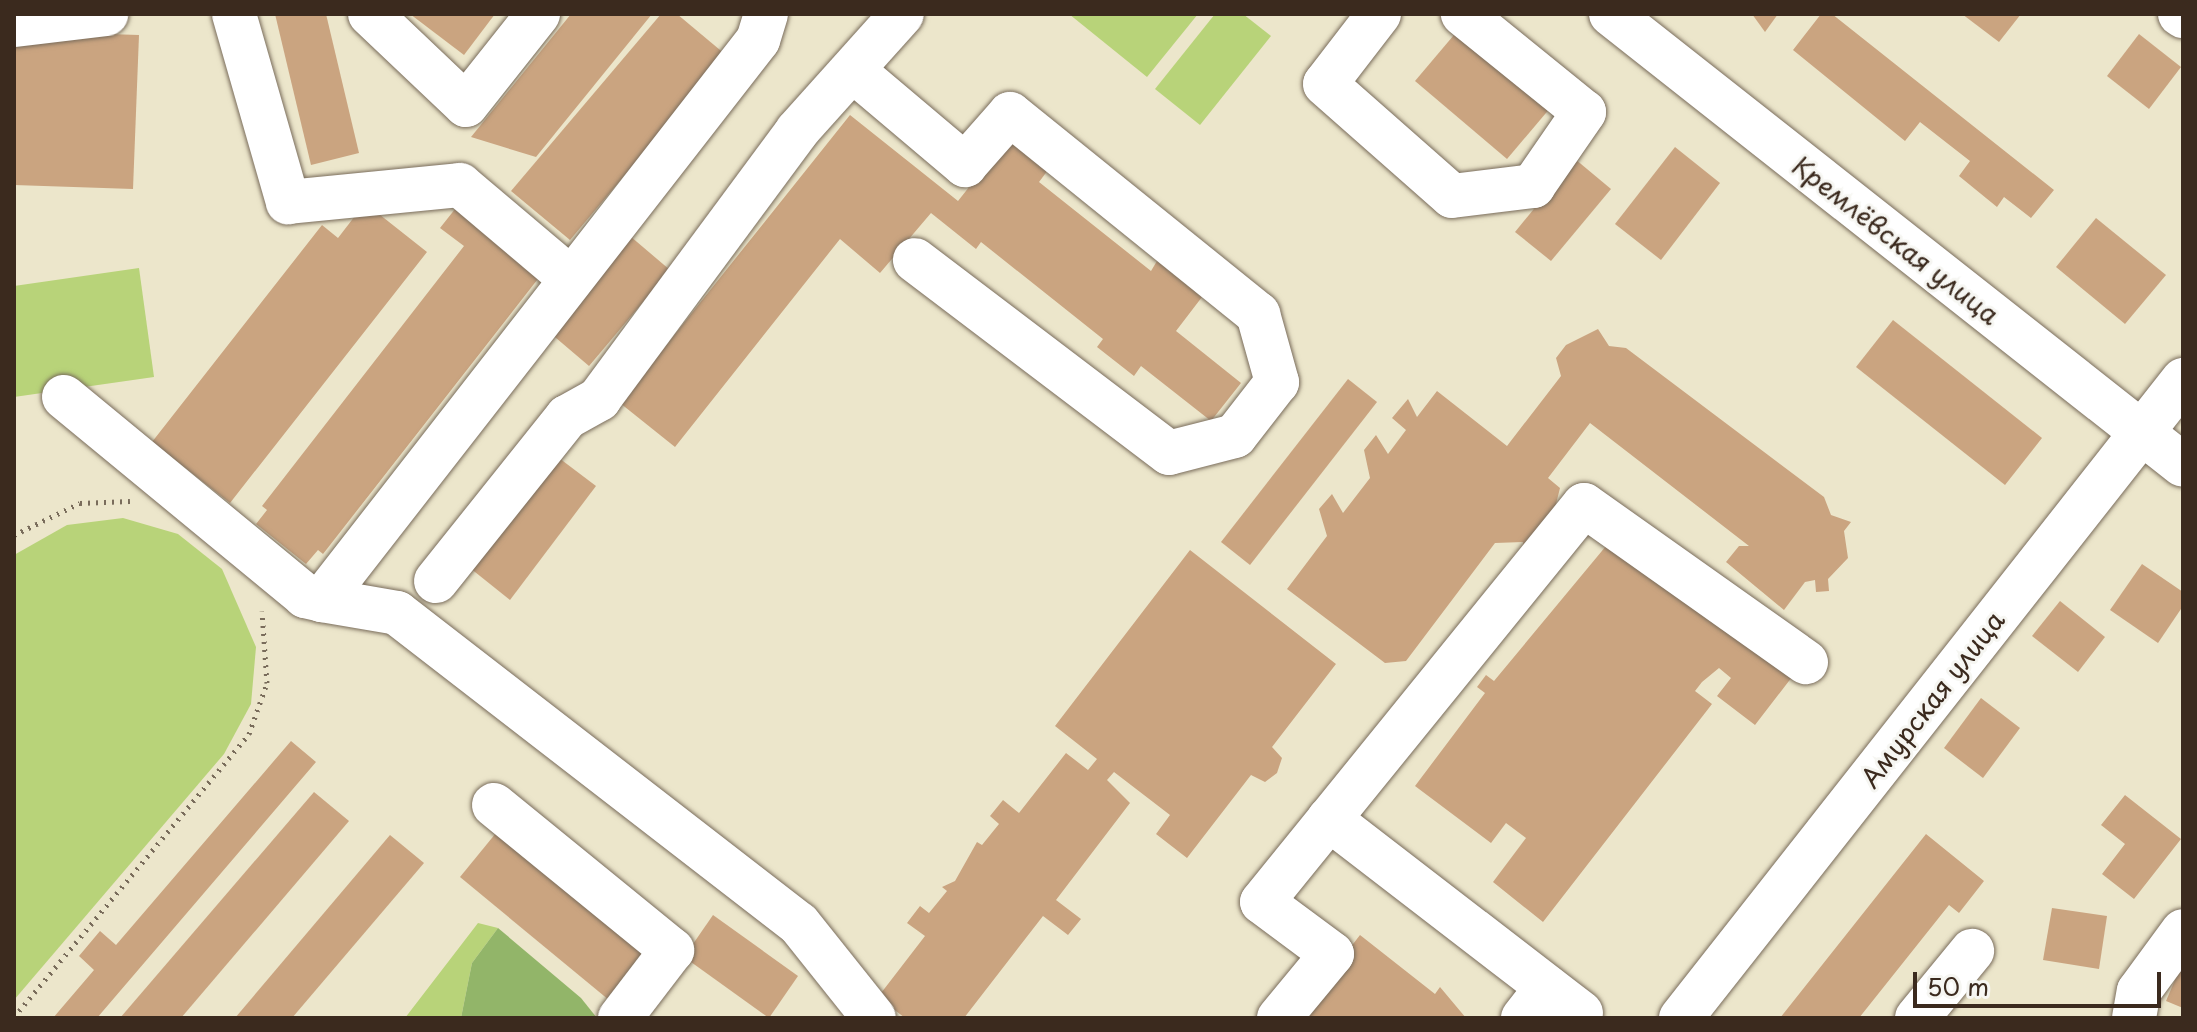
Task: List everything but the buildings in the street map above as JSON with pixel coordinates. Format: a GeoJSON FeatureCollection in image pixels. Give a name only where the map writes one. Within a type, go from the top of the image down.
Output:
{"type":"FeatureCollection","features":[{"type":"Feature","properties":{"kind":"street"},"geometry":{"type":"LineString","coordinates":[[14,25],[106,14]]}},
{"type":"Feature","properties":{"kind":"street"},"geometry":{"type":"LineString","coordinates":[[234,14],[288,202],[460,185],[569,277]]}},
{"type":"Feature","properties":{"kind":"street"},"geometry":{"type":"LineString","coordinates":[[370,14],[466,105],[538,14]]}},
{"type":"Feature","properties":{"kind":"street"},"geometry":{"type":"LineString","coordinates":[[322,600],[569,277],[758,40],[766,14]]}},
{"type":"Feature","properties":{"kind":"street"},"geometry":{"type":"LineString","coordinates":[[436,581],[567,417],[599,399],[797,131],[856,73],[902,14]]}},
{"type":"Feature","properties":{"kind":"street"},"geometry":{"type":"LineString","coordinates":[[1379,14],[1325,84],[1452,196],[1533,186],[1584,112],[1463,14]]}},
{"type":"Feature","properties":{"kind":"street","name":"Кремлёвская улица"},"geometry":{"type":"LineString","coordinates":[[1611,14],[2183,465]]}},
{"type":"Feature","properties":{"kind":"street"},"geometry":{"type":"LineString","coordinates":[[856,73],[965,165],[1010,114],[1258,314],[1277,382],[1235,436],[1169,453],[915,260]]}},
{"type":"Feature","properties":{"kind":"street","name":"Амурская улица"},"geometry":{"type":"LineString","coordinates":[[1681,1018],[2183,380]]}},
{"type":"Feature","properties":{"kind":"street"},"geometry":{"type":"LineString","coordinates":[[64,397],[305,596],[397,613],[799,924],[874,1018]]}},
{"type":"Feature","properties":{"kind":"street"},"geometry":{"type":"LineString","coordinates":[[1279,1018],[1332,954],[1262,902],[1584,505],[1806,662]]}},
{"type":"Feature","properties":{"kind":"street"},"geometry":{"type":"LineString","coordinates":[[494,805],[672,950],[620,1018]]}},
{"type":"Feature","properties":{"kind":"street"},"geometry":{"type":"LineString","coordinates":[[1329,819],[1535,1002],[1581,1013]]}},
{"type":"Feature","properties":{"kind":"street"},"geometry":{"type":"LineString","coordinates":[[2134,1018],[2139,991],[2183,931]]}},
{"type":"Feature","properties":{"kind":"street"},"geometry":{"type":"LineString","coordinates":[[1917,1018],[1972,951]]}},
{"type":"Feature","properties":{"kind":"path"},"geometry":{"type":"LineString","coordinates":[[14,535],[80,503],[136,502]]}},
{"type":"Feature","properties":{"kind":"path"},"geometry":{"type":"LineString","coordinates":[[14,1017],[249,734],[269,655],[259,602]]}},
{"type":"Feature","properties":{"kind":"green space"},"geometry":{"type":"Polygon","coordinates":[[[1069,14],[1198,14],[1147,77],[1069,14]]]}},
{"type":"Feature","properties":{"kind":"green space"},"geometry":{"type":"Polygon","coordinates":[[[1215,14],[1243,14],[1271,36],[1200,125],[1155,89],[1215,14]]]}},
{"type":"Feature","properties":{"kind":"green space"},"geometry":{"type":"Polygon","coordinates":[[[139,268],[154,377],[14,397],[14,286],[139,268]]]}},
{"type":"Feature","properties":{"kind":"green space"},"geometry":{"type":"Polygon","coordinates":[[[123,518],[178,534],[222,569],[256,647],[251,704],[224,754],[14,1000],[14,555],[67,525],[123,518]]]}},
{"type":"Feature","properties":{"kind":"green space"},"geometry":{"type":"Polygon","coordinates":[[[478,923],[498,928],[472,963],[461,1018],[405,1018],[478,923]]]}},
{"type":"Feature","properties":{"kind":"green space"},"geometry":{"type":"Polygon","coordinates":[[[498,928],[581,998],[597,1018],[461,1018],[472,963],[498,928]]]}}]}
